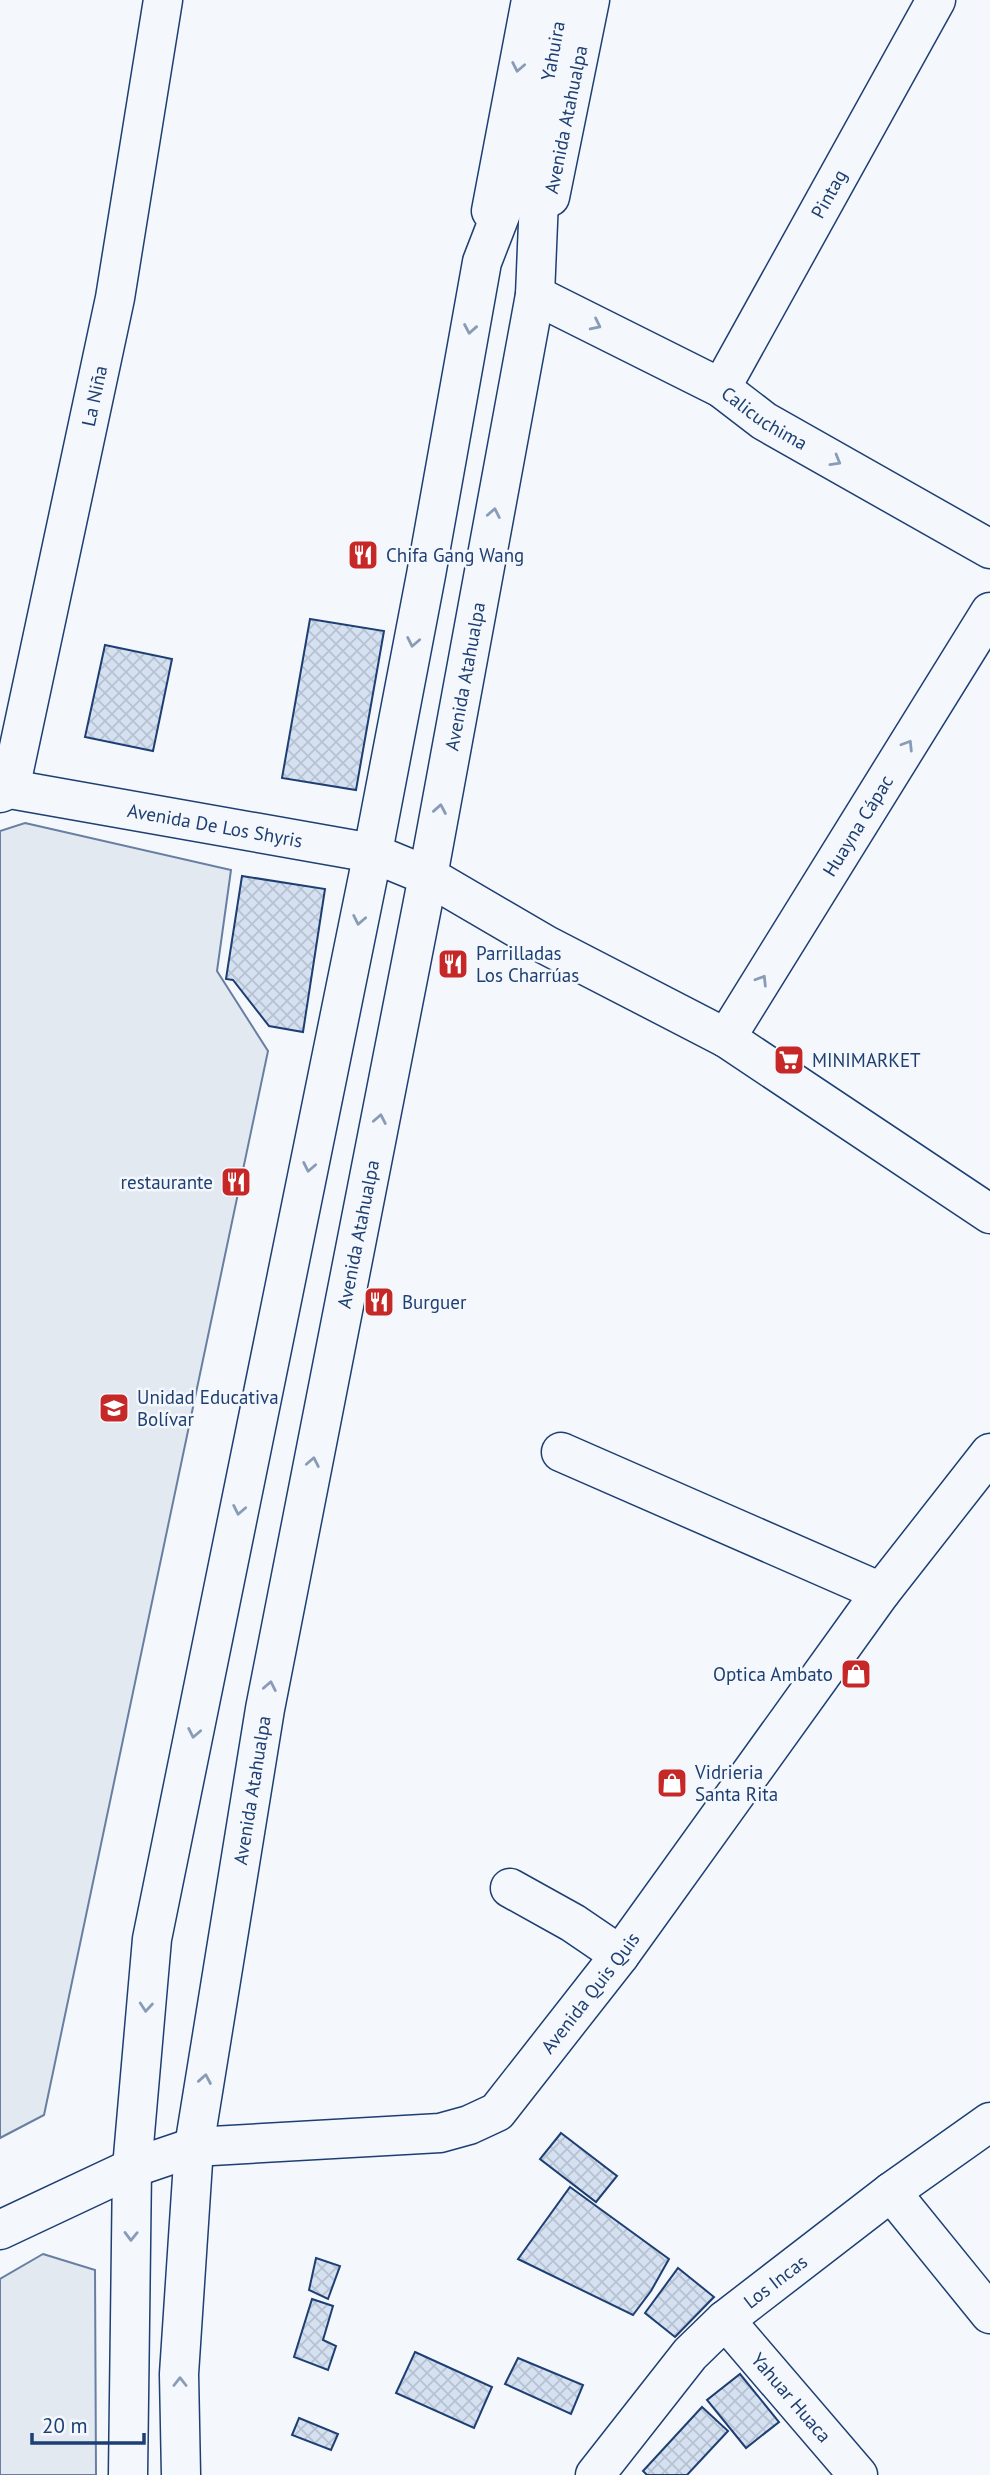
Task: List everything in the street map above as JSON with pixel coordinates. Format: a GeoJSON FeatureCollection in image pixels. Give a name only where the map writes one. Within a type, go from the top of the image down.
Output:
{"type":"FeatureCollection","features":[{"type":"Feature","properties":{"kind":"main road","name":"La Niña"},"geometry":{"type":"LineString","coordinates":[[5,791],[115,298],[163,0]]}},
{"type":"Feature","properties":{"kind":"main road"},"geometry":{"type":"LineString","coordinates":[[128,2475],[132,2168],[152,1939],[372,853],[426,575],[530,0]]}},
{"type":"Feature","properties":{"kind":"main road","name":"Yahuira"},"geometry":{"type":"LineString","coordinates":[[543,103],[562,0]]}},
{"type":"Feature","properties":{"kind":"main road","name":"Avenida Atahualpa"},"geometry":{"type":"LineString","coordinates":[[181,2475],[179,2374],[194,2147],[265,1709],[428,876],[536,280],[590,0]]}},
{"type":"Feature","properties":{"kind":"main road","name":"Pintag"},"geometry":{"type":"LineString","coordinates":[[721,388],[936,0]]}},
{"type":"Feature","properties":{"kind":"main road"},"geometry":{"type":"LineString","coordinates":[[482,262],[543,103]]}},
{"type":"Feature","properties":{"kind":"main road"},"geometry":{"type":"LineString","coordinates":[[536,280],[543,103]]}},
{"type":"Feature","properties":{"kind":"main road","name":"Calicuchima"},"geometry":{"type":"LineString","coordinates":[[536,280],[721,388],[764,421],[990,549]]}},
{"type":"Feature","properties":{"kind":"main road","name":"Huayna Cápac"},"geometry":{"type":"LineString","coordinates":[[726,1038],[990,612]]}},
{"type":"Feature","properties":{"kind":"main road","name":"Avenida De Los Shyris"},"geometry":{"type":"LineString","coordinates":[[5,791],[372,853],[428,876],[546,945],[726,1038],[990,1214]]}},
{"type":"Feature","properties":{"kind":"main road"},"geometry":{"type":"LineString","coordinates":[[561,1452],[881,1592]]}},
{"type":"Feature","properties":{"kind":"main road","name":"Avenida Quis Quis"},"geometry":{"type":"LineString","coordinates":[[0,2230],[132,2168],[194,2147],[440,2133],[497,2112],[620,1955],[881,1592],[990,1453]]}},
{"type":"Feature","properties":{"kind":"main road"},"geometry":{"type":"LineString","coordinates":[[510,1888],[573,1923],[620,1955]]}},
{"type":"Feature","properties":{"kind":"main road","name":"Los Incas"},"geometry":{"type":"LineString","coordinates":[[594,2475],[690,2354],[725,2320],[891,2192],[990,2122]]}},
{"type":"Feature","properties":{"kind":"main road"},"geometry":{"type":"LineString","coordinates":[[891,2192],[990,2314]]}},
{"type":"Feature","properties":{"kind":"main road","name":"Yahuar Huaca"},"geometry":{"type":"LineString","coordinates":[[725,2320],[858,2475]]}},
{"type":"Feature","properties":{"kind":"shaded area","name":"Unidad Educativa Bolívar"},"geometry":{"type":"Polygon","coordinates":[[[25,823],[231,870],[217,971],[268,1051],[44,2115],[0,2138],[0,831],[25,823]]]}},
{"type":"Feature","properties":{"kind":"shaded area"},"geometry":{"type":"Polygon","coordinates":[[[43,2254],[95,2270],[96,2475],[0,2475],[0,2279],[43,2254]]]}},
{"type":"Feature","properties":{"kind":"building"},"geometry":{"type":"Polygon","coordinates":[[[310,619],[384,631],[356,790],[282,778],[310,619]]]}},
{"type":"Feature","properties":{"kind":"building"},"geometry":{"type":"Polygon","coordinates":[[[105,645],[172,659],[153,751],[85,737],[105,645]]]}},
{"type":"Feature","properties":{"kind":"building"},"geometry":{"type":"Polygon","coordinates":[[[242,876],[325,889],[303,1032],[269,1026],[233,980],[226,979],[242,876]]]}},
{"type":"Feature","properties":{"kind":"building"},"geometry":{"type":"Polygon","coordinates":[[[561,2133],[617,2176],[596,2202],[540,2159],[561,2133]]]}},
{"type":"Feature","properties":{"kind":"building"},"geometry":{"type":"Polygon","coordinates":[[[570,2187],[669,2259],[651,2291],[633,2315],[518,2259],[570,2187]]]}},
{"type":"Feature","properties":{"kind":"building"},"geometry":{"type":"Polygon","coordinates":[[[316,2258],[340,2266],[328,2299],[309,2290],[316,2258]]]}},
{"type":"Feature","properties":{"kind":"building"},"geometry":{"type":"Polygon","coordinates":[[[678,2268],[714,2297],[675,2337],[645,2313],[678,2268]]]}},
{"type":"Feature","properties":{"kind":"building"},"geometry":{"type":"Polygon","coordinates":[[[312,2299],[333,2306],[323,2340],[336,2346],[328,2370],[294,2357],[312,2299]]]}},
{"type":"Feature","properties":{"kind":"building"},"geometry":{"type":"Polygon","coordinates":[[[415,2352],[492,2387],[474,2428],[396,2393],[415,2352]]]}},
{"type":"Feature","properties":{"kind":"building"},"geometry":{"type":"Polygon","coordinates":[[[518,2358],[583,2385],[571,2414],[505,2384],[518,2358]]]}},
{"type":"Feature","properties":{"kind":"building"},"geometry":{"type":"Polygon","coordinates":[[[740,2374],[779,2422],[746,2448],[707,2400],[740,2374]]]}},
{"type":"Feature","properties":{"kind":"building"},"geometry":{"type":"Polygon","coordinates":[[[702,2407],[728,2431],[687,2475],[647,2475],[643,2471],[702,2407]]]}},
{"type":"Feature","properties":{"kind":"building"},"geometry":{"type":"Polygon","coordinates":[[[299,2418],[338,2434],[331,2450],[292,2435],[299,2418]]]}},
{"type":"Feature","properties":{"kind":"place","name":"Chifa Gang Wang"},"geometry":{"type":"Point","coordinates":[363,555]}},
{"type":"Feature","properties":{"kind":"place","name":"Parrilladas Los Charrúas"},"geometry":{"type":"Point","coordinates":[453,964]}},
{"type":"Feature","properties":{"kind":"place","name":"MINIMARKET"},"geometry":{"type":"Point","coordinates":[789,1060]}},
{"type":"Feature","properties":{"kind":"place","name":"restaurante"},"geometry":{"type":"Point","coordinates":[236,1182]}},
{"type":"Feature","properties":{"kind":"place","name":"Burguer"},"geometry":{"type":"Point","coordinates":[379,1302]}},
{"type":"Feature","properties":{"kind":"place","name":"Unidad Educativa Bolívar"},"geometry":{"type":"Point","coordinates":[114,1408]}},
{"type":"Feature","properties":{"kind":"place","name":"Optica Ambato"},"geometry":{"type":"Point","coordinates":[856,1674]}},
{"type":"Feature","properties":{"kind":"place","name":"Vidrieria Santa Rita"},"geometry":{"type":"Point","coordinates":[672,1783]}}]}
